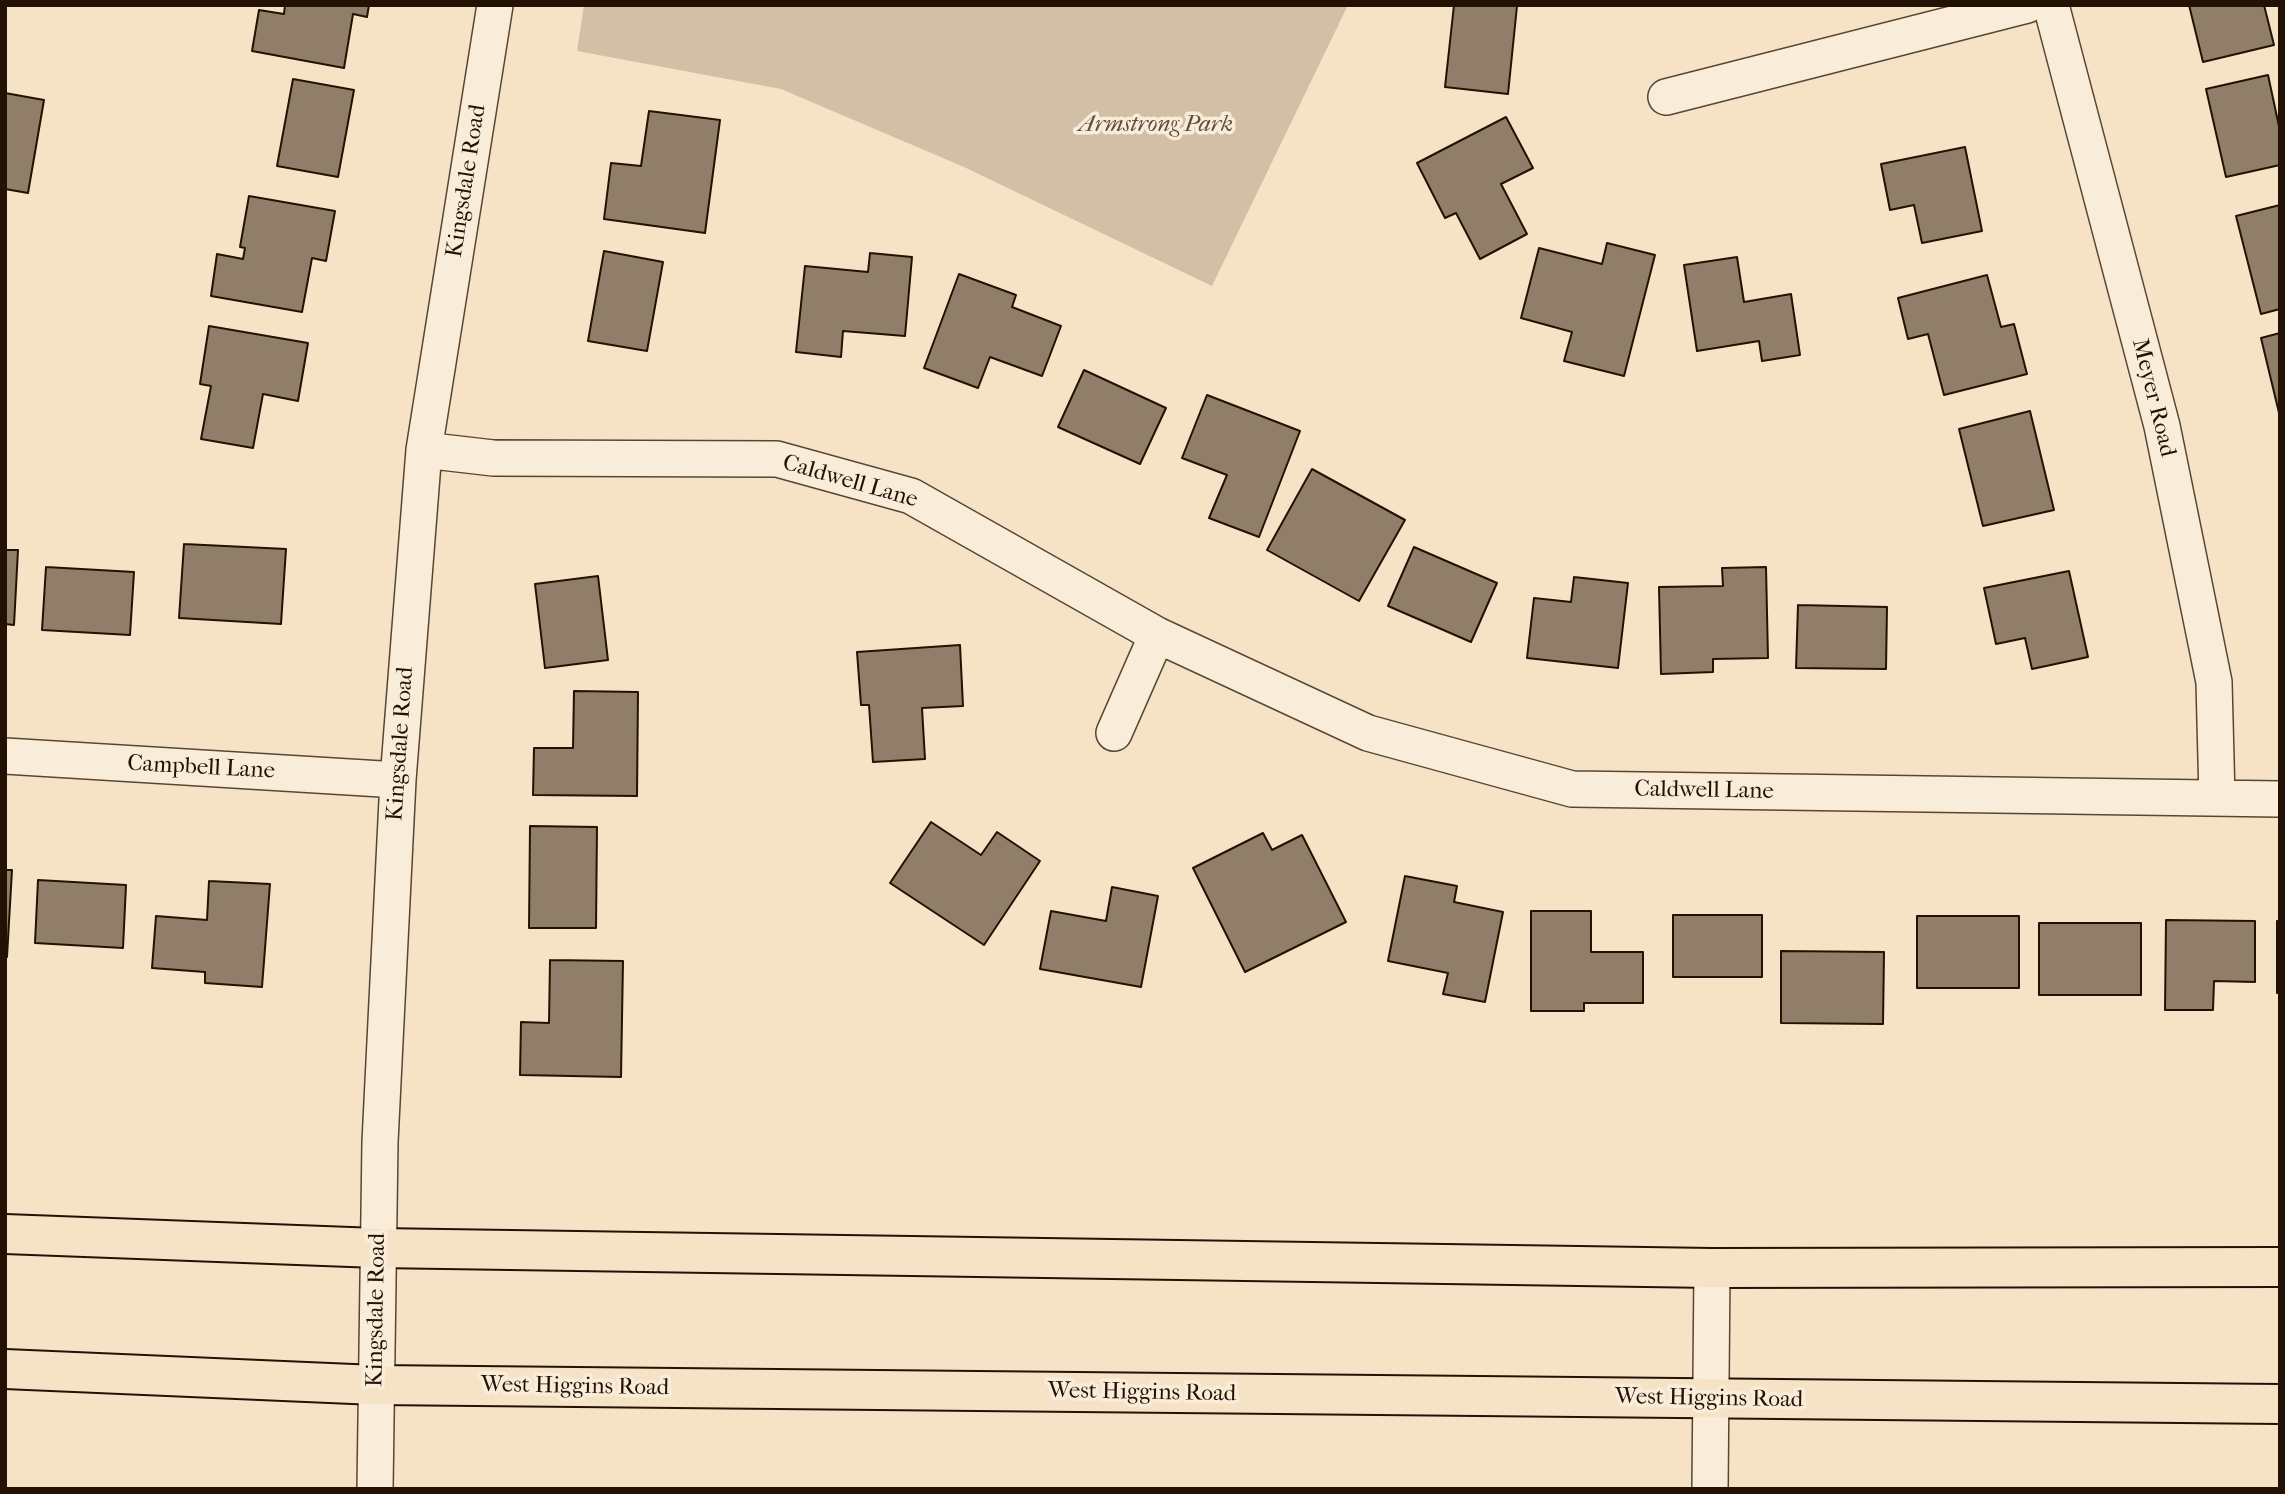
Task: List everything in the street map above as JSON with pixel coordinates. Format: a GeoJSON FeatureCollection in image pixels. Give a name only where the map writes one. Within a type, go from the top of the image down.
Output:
{"type":"FeatureCollection","features":[{"type":"Feature","properties":{"kind":"main road"},"geometry":{"type":"LineString","coordinates":[[5,1234],[377,1248],[1712,1268],[2280,1267]]}},
{"type":"Feature","properties":{"kind":"main road","name":"West Higgins Road"},"geometry":{"type":"LineString","coordinates":[[5,1369],[376,1385],[2280,1404]]}},
{"type":"Feature","properties":{"kind":"street","name":"Kingsdale Road"},"geometry":{"type":"LineString","coordinates":[[375,1489],[377,1248],[398,780],[424,450],[495,5]]}},
{"type":"Feature","properties":{"kind":"street"},"geometry":{"type":"LineString","coordinates":[[1666,97],[2026,5]]}},
{"type":"Feature","properties":{"kind":"street","name":"Meyer Road"},"geometry":{"type":"LineString","coordinates":[[2051,5],[2162,426],[2214,682],[2217,798]]}},
{"type":"Feature","properties":{"kind":"street","name":"Caldwell Lane"},"geometry":{"type":"LineString","coordinates":[[424,450],[493,458],[777,459],[911,496],[1157,635],[1368,733],[1572,789],[2280,799]]}},
{"type":"Feature","properties":{"kind":"street"},"geometry":{"type":"LineString","coordinates":[[1114,733],[1157,635]]}},
{"type":"Feature","properties":{"kind":"street","name":"Campbell Lane"},"geometry":{"type":"LineString","coordinates":[[5,757],[398,780]]}},
{"type":"Feature","properties":{"kind":"street"},"geometry":{"type":"LineString","coordinates":[[1710,1489],[1713,1399],[1712,1268]]}},
{"type":"Feature","properties":{"kind":"green space","name":"Armstrong Park"},"geometry":{"type":"Polygon","coordinates":[[[584,5],[1348,5],[1212,286],[964,167],[781,89],[577,51],[584,5]]]}},
{"type":"Feature","properties":{"kind":"building"},"geometry":{"type":"Polygon","coordinates":[[[285,5],[369,5],[367,17],[353,14],[344,68],[252,51],[259,10],[284,14],[285,5]]]}},
{"type":"Feature","properties":{"kind":"building"},"geometry":{"type":"Polygon","coordinates":[[[1454,5],[1517,6],[1508,94],[1445,87],[1454,5]]]}},
{"type":"Feature","properties":{"kind":"building"},"geometry":{"type":"Polygon","coordinates":[[[2189,5],[2264,5],[2274,45],[2203,62],[2189,5]]]}},
{"type":"Feature","properties":{"kind":"building"},"geometry":{"type":"Polygon","coordinates":[[[2268,75],[2280,131],[2280,165],[2226,177],[2206,89],[2268,75]]]}},
{"type":"Feature","properties":{"kind":"building"},"geometry":{"type":"Polygon","coordinates":[[[293,79],[354,90],[338,177],[277,166],[293,79]]]}},
{"type":"Feature","properties":{"kind":"building"},"geometry":{"type":"Polygon","coordinates":[[[5,93],[44,100],[28,193],[5,189],[5,93]]]}},
{"type":"Feature","properties":{"kind":"building"},"geometry":{"type":"Polygon","coordinates":[[[649,111],[720,120],[705,233],[604,219],[611,163],[641,166],[649,111]]]}},
{"type":"Feature","properties":{"kind":"building"},"geometry":{"type":"Polygon","coordinates":[[[1506,117],[1533,168],[1501,184],[1527,234],[1480,259],[1456,213],[1445,218],[1417,163],[1506,117]]]}},
{"type":"Feature","properties":{"kind":"building"},"geometry":{"type":"Polygon","coordinates":[[[1965,147],[1982,231],[1922,243],[1914,205],[1890,210],[1881,164],[1965,147]]]}},
{"type":"Feature","properties":{"kind":"building"},"geometry":{"type":"Polygon","coordinates":[[[249,196],[335,211],[326,261],[312,258],[302,312],[211,296],[217,254],[243,259],[245,248],[240,247],[249,196]]]}},
{"type":"Feature","properties":{"kind":"building"},"geometry":{"type":"Polygon","coordinates":[[[2280,205],[2280,309],[2261,314],[2236,216],[2280,205]]]}},
{"type":"Feature","properties":{"kind":"building"},"geometry":{"type":"Polygon","coordinates":[[[1607,243],[1655,255],[1624,376],[1564,361],[1572,332],[1521,318],[1539,248],[1602,264],[1607,243]]]}},
{"type":"Feature","properties":{"kind":"building"},"geometry":{"type":"Polygon","coordinates":[[[604,251],[663,262],[647,351],[588,341],[604,251]]]}},
{"type":"Feature","properties":{"kind":"building"},"geometry":{"type":"Polygon","coordinates":[[[870,253],[912,257],[905,336],[843,331],[841,357],[796,352],[805,266],[868,272],[870,253]]]}},
{"type":"Feature","properties":{"kind":"building"},"geometry":{"type":"Polygon","coordinates":[[[1737,257],[1744,302],[1791,294],[1800,355],[1762,361],[1759,341],[1697,351],[1684,265],[1737,257]]]}},
{"type":"Feature","properties":{"kind":"building"},"geometry":{"type":"Polygon","coordinates":[[[959,274],[1016,295],[1012,307],[1061,326],[1042,376],[990,357],[978,388],[924,368],[959,274]]]}},
{"type":"Feature","properties":{"kind":"building"},"geometry":{"type":"Polygon","coordinates":[[[1987,275],[2001,327],[2014,324],[2027,374],[1944,395],[1928,334],[1908,339],[1898,298],[1987,275]]]}},
{"type":"Feature","properties":{"kind":"building"},"geometry":{"type":"Polygon","coordinates":[[[209,326],[308,343],[298,401],[263,394],[253,448],[201,439],[211,386],[200,384],[209,326]]]}},
{"type":"Feature","properties":{"kind":"building"},"geometry":{"type":"Polygon","coordinates":[[[2280,333],[2280,417],[2261,338],[2280,333]]]}},
{"type":"Feature","properties":{"kind":"building"},"geometry":{"type":"Polygon","coordinates":[[[1084,370],[1166,408],[1140,464],[1058,427],[1084,370]]]}},
{"type":"Feature","properties":{"kind":"building"},"geometry":{"type":"Polygon","coordinates":[[[1207,395],[1300,431],[1259,537],[1209,518],[1227,475],[1182,458],[1207,395]]]}},
{"type":"Feature","properties":{"kind":"building"},"geometry":{"type":"Polygon","coordinates":[[[2030,411],[2054,510],[1983,526],[1959,429],[2030,411]]]}},
{"type":"Feature","properties":{"kind":"building"},"geometry":{"type":"Polygon","coordinates":[[[1312,469],[1405,520],[1359,601],[1267,550],[1312,469]]]}},
{"type":"Feature","properties":{"kind":"building"},"geometry":{"type":"Polygon","coordinates":[[[184,544],[286,549],[281,624],[179,618],[184,544]]]}},
{"type":"Feature","properties":{"kind":"building"},"geometry":{"type":"Polygon","coordinates":[[[1414,547],[1497,583],[1471,642],[1388,606],[1414,547]]]}},
{"type":"Feature","properties":{"kind":"building"},"geometry":{"type":"Polygon","coordinates":[[[5,550],[18,550],[14,625],[5,624],[5,550]]]}},
{"type":"Feature","properties":{"kind":"building"},"geometry":{"type":"Polygon","coordinates":[[[46,567],[134,572],[130,635],[42,630],[46,567]]]}},
{"type":"Feature","properties":{"kind":"building"},"geometry":{"type":"Polygon","coordinates":[[[1766,567],[1768,658],[1713,659],[1713,672],[1661,674],[1659,587],[1723,586],[1722,568],[1766,567]]]}},
{"type":"Feature","properties":{"kind":"building"},"geometry":{"type":"Polygon","coordinates":[[[2069,571],[2088,657],[2032,669],[2025,638],[1996,644],[1984,588],[2069,571]]]}},
{"type":"Feature","properties":{"kind":"building"},"geometry":{"type":"Polygon","coordinates":[[[598,576],[608,660],[545,668],[535,584],[598,576]]]}},
{"type":"Feature","properties":{"kind":"building"},"geometry":{"type":"Polygon","coordinates":[[[1574,577],[1628,583],[1618,668],[1527,658],[1534,598],[1571,602],[1574,577]]]}},
{"type":"Feature","properties":{"kind":"building"},"geometry":{"type":"Polygon","coordinates":[[[1798,605],[1887,607],[1886,669],[1796,668],[1798,605]]]}},
{"type":"Feature","properties":{"kind":"building"},"geometry":{"type":"Polygon","coordinates":[[[960,645],[963,706],[922,708],[925,759],[873,762],[869,705],[861,705],[857,652],[960,645]]]}},
{"type":"Feature","properties":{"kind":"building"},"geometry":{"type":"Polygon","coordinates":[[[574,691],[638,692],[637,796],[533,795],[534,748],[573,748],[574,691]]]}},
{"type":"Feature","properties":{"kind":"building"},"geometry":{"type":"Polygon","coordinates":[[[931,822],[981,855],[997,832],[1040,861],[984,945],[890,883],[931,822]]]}},
{"type":"Feature","properties":{"kind":"building"},"geometry":{"type":"Polygon","coordinates":[[[530,826],[597,827],[596,928],[529,928],[530,826]]]}},
{"type":"Feature","properties":{"kind":"building"},"geometry":{"type":"Polygon","coordinates":[[[1263,833],[1272,850],[1302,835],[1346,922],[1245,972],[1193,868],[1263,833]]]}},
{"type":"Feature","properties":{"kind":"building"},"geometry":{"type":"Polygon","coordinates":[[[5,870],[12,870],[7,957],[5,957],[5,870]]]}},
{"type":"Feature","properties":{"kind":"building"},"geometry":{"type":"Polygon","coordinates":[[[1405,876],[1457,886],[1454,902],[1503,912],[1485,1002],[1443,994],[1448,973],[1388,961],[1405,876]]]}},
{"type":"Feature","properties":{"kind":"building"},"geometry":{"type":"Polygon","coordinates":[[[38,880],[126,885],[123,948],[35,943],[38,880]]]}},
{"type":"Feature","properties":{"kind":"building"},"geometry":{"type":"Polygon","coordinates":[[[209,881],[270,884],[262,987],[205,983],[205,972],[152,968],[156,916],[207,920],[209,881]]]}},
{"type":"Feature","properties":{"kind":"building"},"geometry":{"type":"Polygon","coordinates":[[[1112,887],[1158,896],[1141,987],[1040,969],[1051,911],[1106,921],[1112,887]]]}},
{"type":"Feature","properties":{"kind":"building"},"geometry":{"type":"Polygon","coordinates":[[[1531,911],[1591,911],[1591,952],[1643,952],[1643,1003],[1584,1003],[1584,1011],[1531,1011],[1531,911]]]}},
{"type":"Feature","properties":{"kind":"building"},"geometry":{"type":"Polygon","coordinates":[[[1673,915],[1762,915],[1762,977],[1673,977],[1673,915]]]}},
{"type":"Feature","properties":{"kind":"building"},"geometry":{"type":"Polygon","coordinates":[[[1917,916],[2019,916],[2019,988],[1917,988],[1917,916]]]}},
{"type":"Feature","properties":{"kind":"building"},"geometry":{"type":"Polygon","coordinates":[[[2166,920],[2255,921],[2255,982],[2214,981],[2213,1010],[2165,1010],[2166,920]]]}},
{"type":"Feature","properties":{"kind":"building"},"geometry":{"type":"Polygon","coordinates":[[[2277,921],[2280,921],[2280,993],[2277,993],[2277,921]]]}},
{"type":"Feature","properties":{"kind":"building"},"geometry":{"type":"Polygon","coordinates":[[[2039,923],[2141,923],[2141,995],[2039,995],[2039,923]]]}},
{"type":"Feature","properties":{"kind":"building"},"geometry":{"type":"Polygon","coordinates":[[[1781,951],[1884,952],[1883,1024],[1781,1023],[1781,951]]]}},
{"type":"Feature","properties":{"kind":"building"},"geometry":{"type":"Polygon","coordinates":[[[550,960],[623,961],[621,1077],[520,1075],[521,1022],[549,1023],[550,960]]]}}]}
